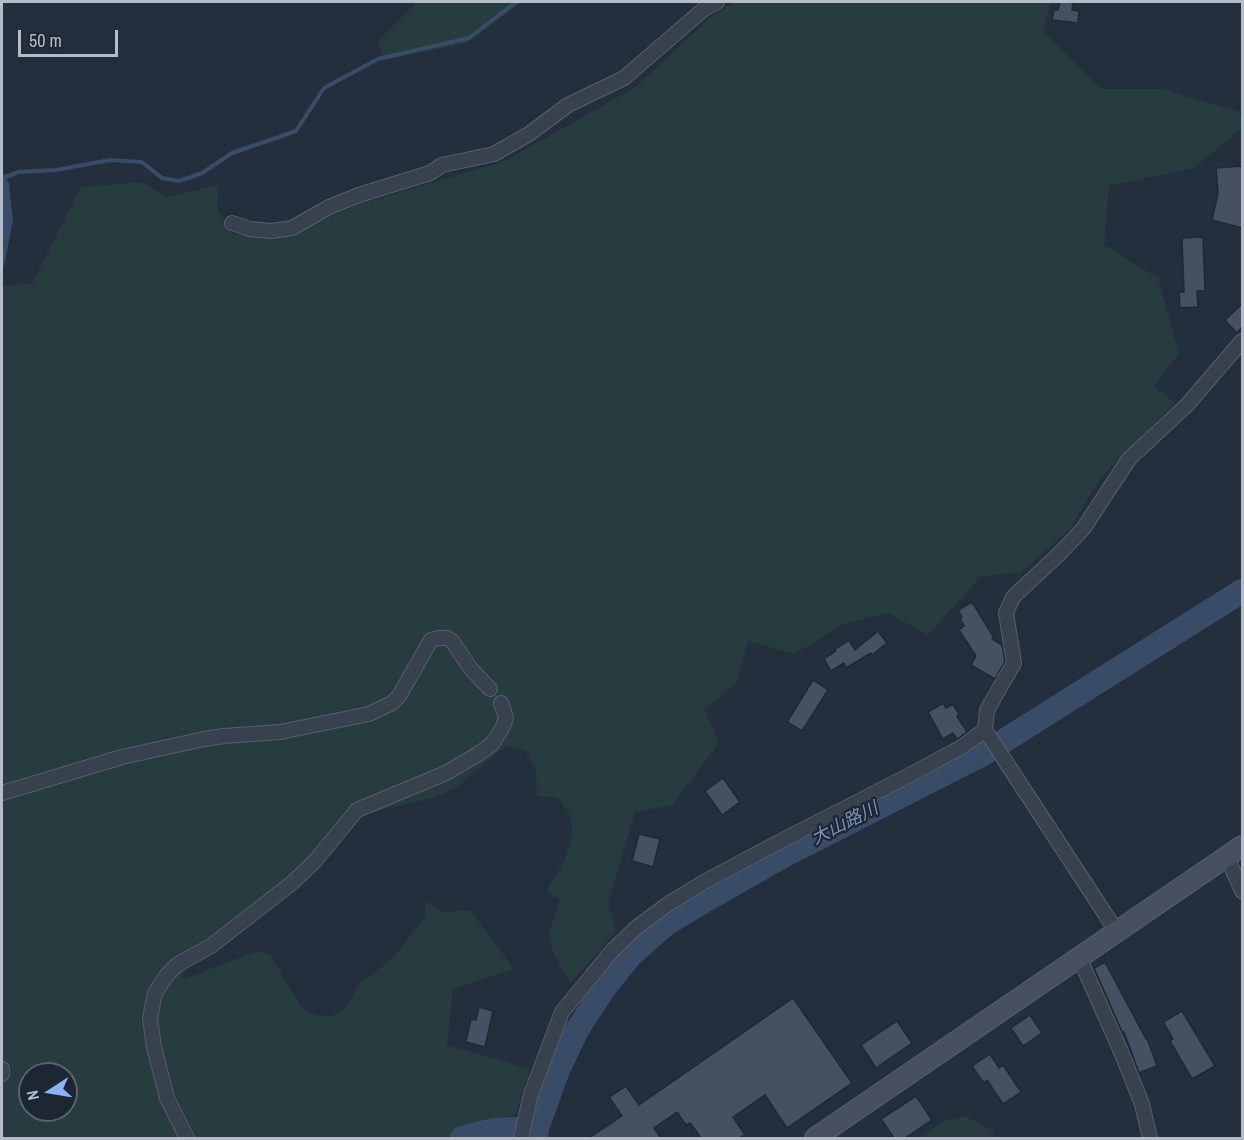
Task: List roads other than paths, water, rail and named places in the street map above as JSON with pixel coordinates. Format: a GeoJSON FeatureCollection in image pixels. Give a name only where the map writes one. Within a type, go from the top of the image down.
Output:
{"type":"FeatureCollection","features":[{"type":"Feature","properties":{"kind":"street"},"geometry":{"type":"LineString","coordinates":[[232,223],[249,229],[271,231],[292,228],[329,207],[360,195],[430,173],[442,165],[494,154],[529,134],[568,105],[624,78],[704,9],[717,2]]}},
{"type":"Feature","properties":{"kind":"street"},"geometry":{"type":"LineString","coordinates":[[1117,932],[987,733],[987,710],[1014,663],[1006,613],[1013,597],[1083,530],[1129,459],[1187,405],[1242,341]]}},
{"type":"Feature","properties":{"kind":"street"},"geometry":{"type":"LineString","coordinates":[[2,793],[122,757],[204,739],[280,732],[369,714],[392,703],[399,696],[431,640],[439,638],[452,641],[471,669],[490,689]]}},
{"type":"Feature","properties":{"kind":"street"},"geometry":{"type":"LineString","coordinates":[[187,1138],[167,1098],[154,1047],[150,1018],[155,993],[167,975],[178,964],[211,946],[292,883],[315,861],[357,810],[446,773],[492,744],[503,728],[506,717],[501,703]]}},
{"type":"Feature","properties":{"kind":"street"},"geometry":{"type":"LineString","coordinates":[[521,1138],[531,1094],[562,1012],[612,951],[636,928],[668,904],[704,882],[987,733]]}},
{"type":"Feature","properties":{"kind":"street"},"geometry":{"type":"LineString","coordinates":[[815,1138],[1235,851],[1242,891]]}},
{"type":"Feature","properties":{"kind":"street"},"geometry":{"type":"LineString","coordinates":[[1079,957],[1143,1104],[1150,1138]]}},
{"type":"Feature","properties":{"kind":"street"},"geometry":{"type":"LineString","coordinates":[[2,1069],[2,1074]]}},
{"type":"Feature","properties":{"kind":"water"},"geometry":{"type":"Polygon","coordinates":[[[2,172],[9,183],[13,220],[2,267],[2,172]]]}},
{"type":"Feature","properties":{"kind":"waterway"},"geometry":{"type":"LineString","coordinates":[[5,177],[19,172],[56,170],[110,160],[142,162],[162,178],[179,181],[202,173],[232,153],[296,131],[324,88],[378,59],[469,38],[516,2]]}},
{"type":"Feature","properties":{"kind":"waterway","name":"大山路川"},"geometry":{"type":"LineString","coordinates":[[536,1138],[537,1128],[558,1070],[577,1030],[605,987],[631,955],[666,924],[787,854],[983,754],[1242,591]]}},
{"type":"Feature","properties":{"kind":"waterway"},"geometry":{"type":"LineString","coordinates":[[462,1138],[493,1130],[537,1128]]}}]}
